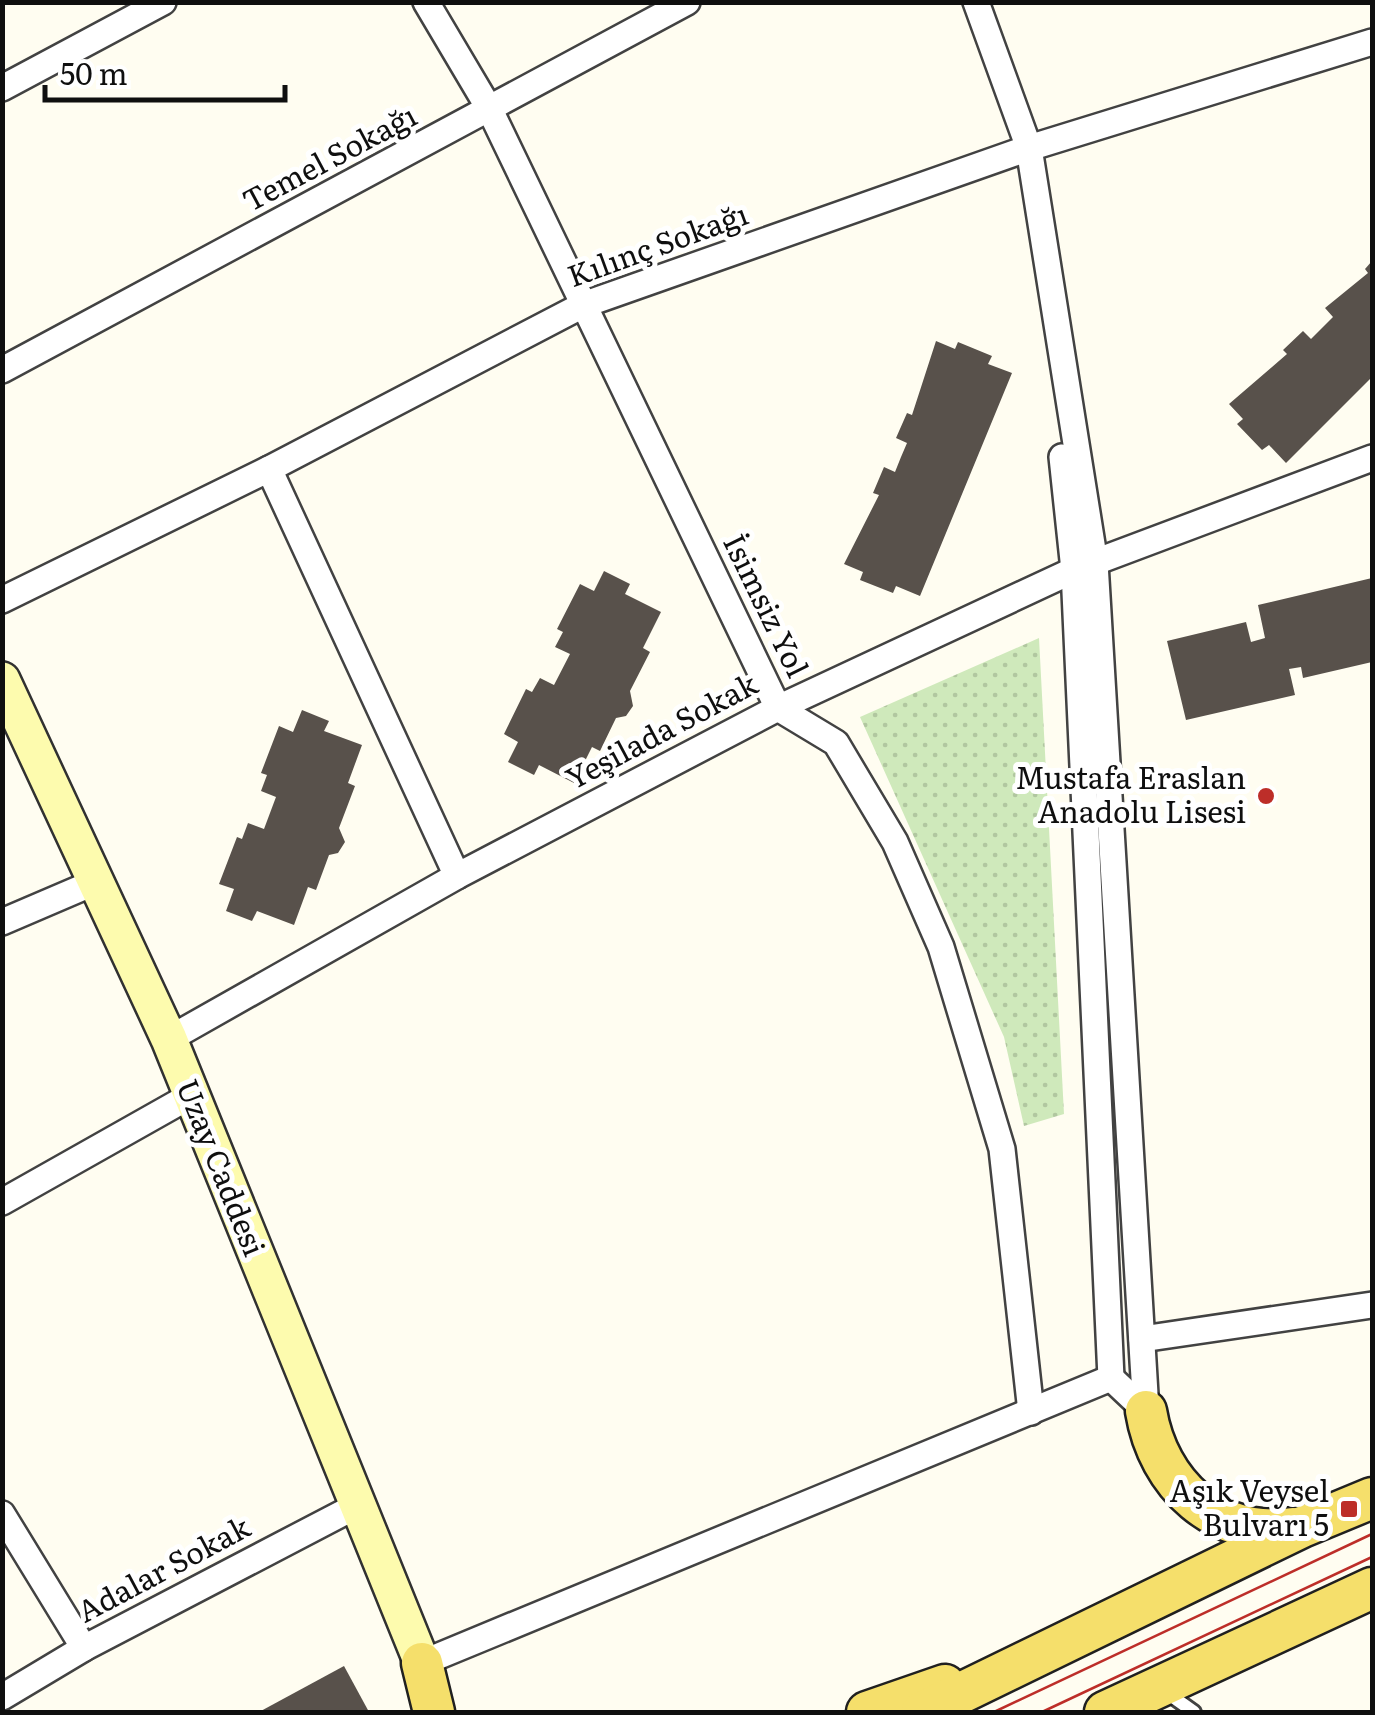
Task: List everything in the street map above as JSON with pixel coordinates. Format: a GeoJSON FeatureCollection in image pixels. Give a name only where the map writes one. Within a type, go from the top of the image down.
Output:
{"type":"FeatureCollection","features":[{"type":"Feature","properties":{"kind":"main road","name":"Uzay Caddesi"},"geometry":{"type":"LineString","coordinates":[[2,680],[93,883],[169,1039],[422,1662]]}},
{"type":"Feature","properties":{"kind":"main road"},"geometry":{"type":"LineString","coordinates":[[1146,1411],[1164,1469],[1191,1500],[1210,1513],[1255,1529],[1302,1527]]}},
{"type":"Feature","properties":{"kind":"main road"},"geometry":{"type":"LineString","coordinates":[[922,1712],[1302,1527],[1372,1498]]}},
{"type":"Feature","properties":{"kind":"main road"},"geometry":{"type":"LineString","coordinates":[[1105,1712],[1372,1588]]}},
{"type":"Feature","properties":{"kind":"main road"},"geometry":{"type":"LineString","coordinates":[[867,1712],[1076,1637]]}},
{"type":"Feature","properties":{"kind":"main road"},"geometry":{"type":"LineString","coordinates":[[422,1662],[434,1712]]}},
{"type":"Feature","properties":{"kind":"street"},"geometry":{"type":"LineString","coordinates":[[2,88],[163,2]]}},
{"type":"Feature","properties":{"kind":"street","name":"İsimsiz Yol"},"geometry":{"type":"LineString","coordinates":[[426,2],[490,110],[778,708],[836,743],[895,842],[941,946],[1002,1149],[1031,1412]]}},
{"type":"Feature","properties":{"kind":"street","name":"Temel Sokağı"},"geometry":{"type":"LineString","coordinates":[[2,370],[687,2]]}},
{"type":"Feature","properties":{"kind":"street"},"geometry":{"type":"LineString","coordinates":[[976,2],[1029,148],[1085,567],[1146,1411]]}},
{"type":"Feature","properties":{"kind":"street","name":"Kılınç Sokağı"},"geometry":{"type":"LineString","coordinates":[[2,600],[269,469],[583,305],[1029,148],[1372,42]]}},
{"type":"Feature","properties":{"kind":"street","name":"Yeşilada Sokak"},"geometry":{"type":"LineString","coordinates":[[169,1039],[457,876],[778,708],[1085,567],[1372,458]]}},
{"type":"Feature","properties":{"kind":"street"},"geometry":{"type":"LineString","coordinates":[[269,469],[457,876]]}},
{"type":"Feature","properties":{"kind":"street"},"geometry":{"type":"LineString","coordinates":[[1085,567],[1111,1378],[1146,1411]]}},
{"type":"Feature","properties":{"kind":"street"},"geometry":{"type":"LineString","coordinates":[[2,922],[93,883]]}},
{"type":"Feature","properties":{"kind":"street"},"geometry":{"type":"LineString","coordinates":[[2,1202],[190,1096]]}},
{"type":"Feature","properties":{"kind":"street"},"geometry":{"type":"LineString","coordinates":[[1142,1339],[1372,1305]]}},
{"type":"Feature","properties":{"kind":"street"},"geometry":{"type":"LineString","coordinates":[[422,1662],[1111,1378]]}},
{"type":"Feature","properties":{"kind":"street","name":"Adalar Sokak"},"geometry":{"type":"LineString","coordinates":[[2,1697],[84,1648],[358,1506]]}},
{"type":"Feature","properties":{"kind":"street"},"geometry":{"type":"LineString","coordinates":[[2,1514],[84,1648]]}},
{"type":"Feature","properties":{"kind":"lane"},"geometry":{"type":"LineString","coordinates":[[1160,1687],[1194,1712]]}},
{"type":"Feature","properties":{"kind":"green space"},"geometry":{"type":"Polygon","coordinates":[[[1039,638],[1064,1114],[1024,1126],[1004,1037],[860,717],[1039,638]]]}},
{"type":"Feature","properties":{"kind":"building"},"geometry":{"type":"Polygon","coordinates":[[[1372,261],[1372,377],[1286,463],[1269,445],[1262,450],[1237,424],[1243,419],[1229,404],[1287,354],[1283,350],[1303,331],[1311,339],[1333,317],[1325,308],[1368,273],[1365,269],[1372,261]]]}},
{"type":"Feature","properties":{"kind":"building"},"geometry":{"type":"Polygon","coordinates":[[[936,341],[955,349],[958,342],[992,356],[988,364],[1012,373],[920,596],[896,586],[893,593],[860,580],[863,572],[844,564],[879,495],[873,493],[884,467],[895,472],[907,443],[896,438],[907,413],[912,415],[936,341]]]}},
{"type":"Feature","properties":{"kind":"building"},"geometry":{"type":"Polygon","coordinates":[[[604,571],[630,584],[625,594],[661,612],[643,648],[650,652],[630,691],[633,706],[626,716],[616,718],[600,751],[592,747],[574,783],[539,765],[534,775],[508,762],[518,742],[504,734],[526,689],[532,692],[540,678],[554,685],[570,654],[555,647],[563,632],[557,629],[580,584],[594,591],[604,571]]]}},
{"type":"Feature","properties":{"kind":"building"},"geometry":{"type":"Polygon","coordinates":[[[1372,578],[1372,662],[1303,678],[1301,667],[1289,669],[1295,695],[1186,720],[1167,641],[1246,622],[1251,642],[1265,638],[1258,605],[1372,578]]]}},
{"type":"Feature","properties":{"kind":"building"},"geometry":{"type":"Polygon","coordinates":[[[302,710],[329,721],[324,731],[362,745],[348,783],[355,786],[339,828],[345,842],[338,853],[329,855],[316,890],[308,887],[294,925],[257,911],[252,921],[226,911],[234,889],[219,884],[237,837],[242,839],[248,823],[264,829],[276,797],[261,791],[267,775],[261,773],[279,726],[293,732],[302,710]]]}},
{"type":"Feature","properties":{"kind":"building"},"geometry":{"type":"Polygon","coordinates":[[[344,1666],[369,1712],[259,1712],[344,1666]]]}},
{"type":"Feature","properties":{"kind":"tram line"},"geometry":{"type":"LineString","coordinates":[[994,1712],[1372,1534]]}},
{"type":"Feature","properties":{"kind":"tram line"},"geometry":{"type":"LineString","coordinates":[[1042,1712],[1372,1557]]}},
{"type":"Feature","properties":{"kind":"place","name":"Mustafa Eraslan Anadolu Lisesi"},"geometry":{"type":"Point","coordinates":[1266,796]}},
{"type":"Feature","properties":{"kind":"place","name":"Aşık Veysel Bulvarı 5"},"geometry":{"type":"Point","coordinates":[1349,1509]}}]}
